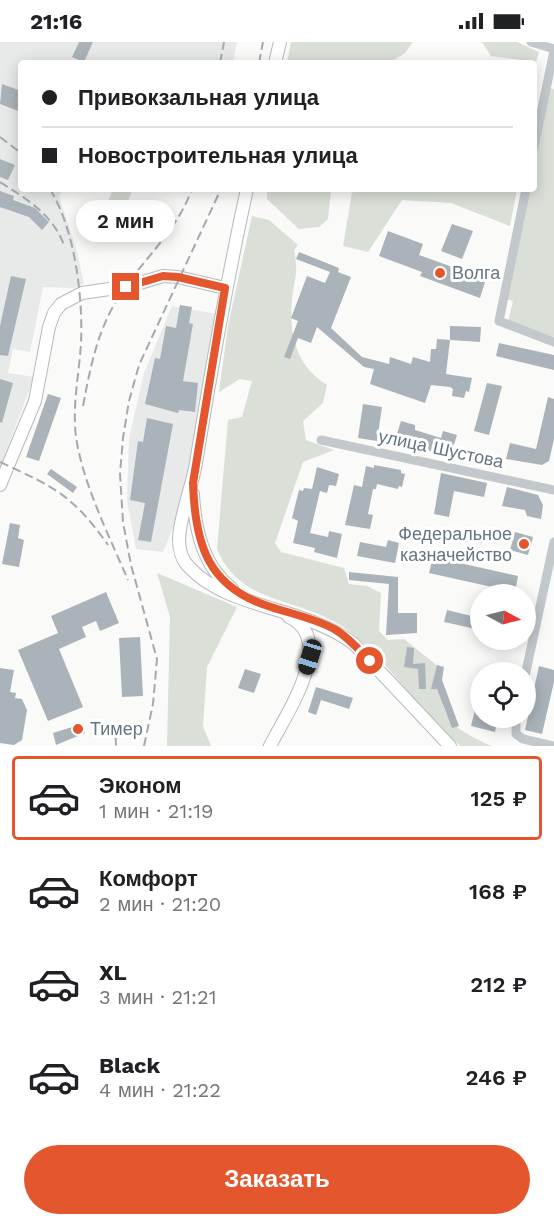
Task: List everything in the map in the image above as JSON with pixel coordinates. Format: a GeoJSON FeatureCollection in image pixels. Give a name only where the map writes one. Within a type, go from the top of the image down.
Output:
{"type":"FeatureCollection","features":[{"type":"Feature","properties":{"kind":"main road"},"geometry":{"type":"LineString","coordinates":[[276,60],[280,42]]}},
{"type":"Feature","properties":{"kind":"main road"},"geometry":{"type":"LineString","coordinates":[[246,192],[225,288],[193,483],[179,538],[185,562],[208,581],[245,598],[336,631],[354,645],[450,746]]}},
{"type":"Feature","properties":{"kind":"main road"},"geometry":{"type":"LineString","coordinates":[[0,485],[32,411],[50,327],[54,313],[61,304],[82,293],[130,286],[163,276],[178,277],[225,288]]}},
{"type":"Feature","properties":{"kind":"main road"},"geometry":{"type":"LineString","coordinates":[[193,483],[197,530],[210,566],[219,578],[245,598]]}},
{"type":"Feature","properties":{"kind":"main road"},"geometry":{"type":"LineString","coordinates":[[266,606],[295,620],[305,630],[310,641],[310,657],[306,672],[270,746]]}},
{"type":"Feature","properties":{"kind":"street"},"geometry":{"type":"LineString","coordinates":[[531,42],[554,50],[537,132]]}},
{"type":"Feature","properties":{"kind":"street"},"geometry":{"type":"LineString","coordinates":[[525,192],[499,321],[554,342]]}},
{"type":"Feature","properties":{"kind":"street","name":"улица Шустова"},"geometry":{"type":"LineString","coordinates":[[321,440],[554,490]]}},
{"type":"Feature","properties":{"kind":"street"},"geometry":{"type":"LineString","coordinates":[[528,662],[554,542]]}},
{"type":"Feature","properties":{"kind":"street"},"geometry":{"type":"LineString","coordinates":[[516,728],[516,734],[523,740],[553,746]]}},
{"type":"Feature","properties":{"kind":"shaded area"},"geometry":{"type":"Polygon","coordinates":[[[0,42],[237,42],[234,60],[18,60],[18,192],[62,192],[59,197],[76,247],[84,284],[74,288],[43,287],[30,352],[13,349],[8,373],[34,377],[0,468],[0,42]]]}},
{"type":"Feature","properties":{"kind":"shaded area"},"geometry":{"type":"Polygon","coordinates":[[[291,42],[413,42],[405,53],[394,60],[288,60],[291,42]]]}},
{"type":"Feature","properties":{"kind":"shaded area"},"geometry":{"type":"Polygon","coordinates":[[[482,42],[517,42],[539,52],[537,60],[491,56],[482,42]]]}},
{"type":"Feature","properties":{"kind":"shaded area"},"geometry":{"type":"Polygon","coordinates":[[[550,88],[554,89],[554,337],[508,322],[513,301],[505,299],[528,192],[537,192],[537,149],[550,88]]]}},
{"type":"Feature","properties":{"kind":"shaded area"},"geometry":{"type":"Polygon","coordinates":[[[112,192],[132,192],[124,211],[107,204],[112,192]]]}},
{"type":"Feature","properties":{"kind":"shaded area"},"geometry":{"type":"Polygon","coordinates":[[[267,192],[331,192],[328,219],[319,227],[299,229],[267,199],[267,192]]]}},
{"type":"Feature","properties":{"kind":"shaded area"},"geometry":{"type":"Polygon","coordinates":[[[516,192],[510,226],[451,203],[402,200],[368,252],[343,246],[352,193],[516,192]]]}},
{"type":"Feature","properties":{"kind":"shaded area"},"geometry":{"type":"Polygon","coordinates":[[[252,216],[269,220],[298,245],[294,250],[296,271],[291,313],[294,337],[308,368],[327,385],[323,403],[303,421],[306,440],[334,450],[303,462],[275,543],[281,552],[344,568],[349,584],[367,586],[381,593],[379,631],[388,640],[404,639],[440,668],[442,699],[449,718],[463,731],[491,746],[461,746],[444,732],[384,664],[352,633],[316,613],[252,589],[226,566],[217,549],[228,420],[242,417],[252,381],[240,379],[219,392],[228,326],[252,216]]]}},
{"type":"Feature","properties":{"kind":"shaded area"},"geometry":{"type":"Polygon","coordinates":[[[172,306],[217,314],[184,501],[163,552],[136,549],[127,501],[129,438],[144,373],[172,306]]]}},
{"type":"Feature","properties":{"kind":"shaded area"},"geometry":{"type":"Polygon","coordinates":[[[157,573],[237,607],[207,667],[203,726],[211,746],[167,746],[170,617],[157,573]]]}},
{"type":"Feature","properties":{"kind":"building"},"geometry":{"type":"Polygon","coordinates":[[[79,42],[93,42],[85,60],[72,57],[79,42]]]}},
{"type":"Feature","properties":{"kind":"building"},"geometry":{"type":"Polygon","coordinates":[[[2,84],[18,90],[18,111],[0,104],[2,84]]]}},
{"type":"Feature","properties":{"kind":"building"},"geometry":{"type":"Polygon","coordinates":[[[0,159],[15,165],[8,180],[0,177],[0,159]]]}},
{"type":"Feature","properties":{"kind":"building"},"geometry":{"type":"Polygon","coordinates":[[[0,191],[14,196],[13,200],[35,208],[49,222],[42,230],[29,217],[0,207],[0,191]]]}},
{"type":"Feature","properties":{"kind":"building"},"geometry":{"type":"Polygon","coordinates":[[[452,224],[473,231],[462,259],[441,251],[452,224]]]}},
{"type":"Feature","properties":{"kind":"building"},"geometry":{"type":"Polygon","coordinates":[[[388,231],[423,244],[419,255],[486,279],[480,298],[420,276],[422,272],[379,256],[388,231]]]}},
{"type":"Feature","properties":{"kind":"building"},"geometry":{"type":"Polygon","coordinates":[[[299,252],[339,268],[338,272],[351,277],[331,328],[362,357],[389,364],[390,357],[411,364],[413,357],[430,362],[431,349],[436,349],[437,339],[450,340],[446,374],[472,378],[469,392],[466,391],[464,398],[452,396],[453,389],[450,387],[431,385],[425,403],[370,384],[374,369],[364,367],[317,327],[311,343],[298,338],[290,359],[284,357],[298,321],[291,318],[307,276],[325,283],[330,272],[296,259],[299,252]]]}},
{"type":"Feature","properties":{"kind":"building"},"geometry":{"type":"Polygon","coordinates":[[[11,276],[26,279],[8,356],[0,355],[0,326],[11,276]]]}},
{"type":"Feature","properties":{"kind":"building"},"geometry":{"type":"Polygon","coordinates":[[[180,305],[192,307],[189,323],[193,324],[183,381],[198,383],[195,412],[179,410],[178,413],[145,404],[155,358],[160,359],[166,326],[176,328],[180,305]]]}},
{"type":"Feature","properties":{"kind":"building"},"geometry":{"type":"Polygon","coordinates":[[[450,326],[481,327],[480,342],[450,340],[450,326]]]}},
{"type":"Feature","properties":{"kind":"building"},"geometry":{"type":"Polygon","coordinates":[[[499,343],[554,355],[554,370],[496,356],[499,343]]]}},
{"type":"Feature","properties":{"kind":"building"},"geometry":{"type":"Polygon","coordinates":[[[0,379],[13,383],[2,423],[0,422],[0,379]]]}},
{"type":"Feature","properties":{"kind":"building"},"geometry":{"type":"Polygon","coordinates":[[[487,383],[502,386],[489,435],[474,431],[487,383]]]}},
{"type":"Feature","properties":{"kind":"building"},"geometry":{"type":"Polygon","coordinates":[[[48,394],[61,398],[39,461],[26,457],[48,394]]]}},
{"type":"Feature","properties":{"kind":"building"},"geometry":{"type":"Polygon","coordinates":[[[548,397],[554,399],[554,439],[549,461],[542,465],[506,459],[510,443],[536,449],[548,397]]]}},
{"type":"Feature","properties":{"kind":"building"},"geometry":{"type":"Polygon","coordinates":[[[363,404],[382,407],[377,441],[358,438],[363,404]]]}},
{"type":"Feature","properties":{"kind":"building"},"geometry":{"type":"Polygon","coordinates":[[[147,418],[173,424],[151,542],[138,540],[145,503],[130,500],[138,441],[143,442],[147,418]]]}},
{"type":"Feature","properties":{"kind":"building"},"geometry":{"type":"Polygon","coordinates":[[[401,421],[415,425],[415,430],[441,438],[443,431],[457,435],[452,450],[442,454],[403,444],[397,434],[401,421]]]}},
{"type":"Feature","properties":{"kind":"building"},"geometry":{"type":"Polygon","coordinates":[[[374,465],[401,470],[401,473],[405,474],[402,487],[399,486],[398,489],[377,484],[376,489],[373,489],[368,514],[373,515],[370,529],[345,525],[354,485],[362,487],[366,466],[374,468],[374,465]]]}},
{"type":"Feature","properties":{"kind":"building"},"geometry":{"type":"Polygon","coordinates":[[[317,467],[339,474],[336,486],[329,485],[327,493],[320,491],[310,533],[328,537],[329,531],[342,534],[337,558],[314,552],[315,548],[293,543],[298,521],[292,518],[299,490],[312,489],[317,467]]]}},
{"type":"Feature","properties":{"kind":"building"},"geometry":{"type":"Polygon","coordinates":[[[51,469],[77,487],[73,493],[47,474],[51,469]]]}},
{"type":"Feature","properties":{"kind":"building"},"geometry":{"type":"Polygon","coordinates":[[[441,473],[487,483],[484,497],[454,491],[449,517],[434,514],[441,473]]]}},
{"type":"Feature","properties":{"kind":"building"},"geometry":{"type":"Polygon","coordinates":[[[507,487],[538,495],[543,505],[541,519],[527,516],[525,510],[502,506],[507,487]]]}},
{"type":"Feature","properties":{"kind":"building"},"geometry":{"type":"Polygon","coordinates":[[[10,523],[20,525],[18,538],[24,540],[19,567],[2,564],[10,523]]]}},
{"type":"Feature","properties":{"kind":"building"},"geometry":{"type":"Polygon","coordinates":[[[515,532],[533,537],[528,555],[510,550],[515,532]]]}},
{"type":"Feature","properties":{"kind":"building"},"geometry":{"type":"Polygon","coordinates":[[[444,535],[485,537],[485,543],[444,541],[444,535]]]}},
{"type":"Feature","properties":{"kind":"building"},"geometry":{"type":"Polygon","coordinates":[[[388,540],[399,543],[395,563],[357,556],[360,542],[386,547],[388,540]]]}},
{"type":"Feature","properties":{"kind":"building"},"geometry":{"type":"Polygon","coordinates":[[[433,557],[518,576],[516,584],[479,584],[429,573],[433,557]]]}},
{"type":"Feature","properties":{"kind":"building"},"geometry":{"type":"Polygon","coordinates":[[[349,572],[398,577],[398,613],[417,613],[417,633],[386,635],[389,584],[349,580],[349,572]]]}},
{"type":"Feature","properties":{"kind":"building"},"geometry":{"type":"Polygon","coordinates":[[[106,592],[119,623],[100,631],[96,621],[82,627],[86,637],[59,649],[83,707],[48,721],[18,650],[58,633],[51,616],[106,592]]]}},
{"type":"Feature","properties":{"kind":"building"},"geometry":{"type":"Polygon","coordinates":[[[447,610],[470,616],[470,628],[444,622],[447,610]]]}},
{"type":"Feature","properties":{"kind":"building"},"geometry":{"type":"Polygon","coordinates":[[[140,637],[143,696],[122,697],[119,638],[140,637]]]}},
{"type":"Feature","properties":{"kind":"building"},"geometry":{"type":"Polygon","coordinates":[[[407,647],[414,648],[413,664],[425,663],[426,689],[419,689],[418,669],[404,667],[407,647]]]}},
{"type":"Feature","properties":{"kind":"building"},"geometry":{"type":"Polygon","coordinates":[[[437,665],[444,667],[442,680],[459,726],[452,728],[437,689],[431,689],[437,665]]]}},
{"type":"Feature","properties":{"kind":"building"},"geometry":{"type":"Polygon","coordinates":[[[539,666],[554,670],[554,682],[542,734],[525,730],[525,728],[536,728],[536,680],[539,666]]]}},
{"type":"Feature","properties":{"kind":"building"},"geometry":{"type":"Polygon","coordinates":[[[0,668],[14,670],[10,692],[16,693],[15,698],[22,699],[27,710],[22,740],[14,745],[0,743],[0,668]]]}},
{"type":"Feature","properties":{"kind":"building"},"geometry":{"type":"Polygon","coordinates":[[[245,669],[261,674],[254,693],[238,688],[245,669]]]}},
{"type":"Feature","properties":{"kind":"building"},"geometry":{"type":"Polygon","coordinates":[[[316,687],[353,698],[349,709],[321,700],[316,715],[308,712],[316,687]]]}},
{"type":"Feature","properties":{"kind":"building"},"geometry":{"type":"Polygon","coordinates":[[[82,724],[85,733],[56,745],[53,733],[82,724]]]}},
{"type":"Feature","properties":{"kind":"building"},"geometry":{"type":"Polygon","coordinates":[[[479,728],[496,728],[495,732],[479,728]]]}},
{"type":"Feature","properties":{"kind":"railway"},"geometry":{"type":"LineString","coordinates":[[221,60],[224,42]]}},
{"type":"Feature","properties":{"kind":"railway"},"geometry":{"type":"LineString","coordinates":[[260,60],[263,42]]}},
{"type":"Feature","properties":{"kind":"railway"},"geometry":{"type":"LineString","coordinates":[[0,137],[18,151]]}},
{"type":"Feature","properties":{"kind":"railway"},"geometry":{"type":"LineString","coordinates":[[0,182],[30,202],[47,217],[65,248]]}},
{"type":"Feature","properties":{"kind":"railway"},"geometry":{"type":"LineString","coordinates":[[52,192],[66,224],[79,284],[81,343],[75,406],[77,443],[92,495],[128,580]]}},
{"type":"Feature","properties":{"kind":"railway"},"geometry":{"type":"LineString","coordinates":[[83,406],[95,351],[110,312],[126,286],[167,234],[191,192]]}},
{"type":"Feature","properties":{"kind":"railway"},"geometry":{"type":"LineString","coordinates":[[144,746],[153,704],[157,659],[131,565],[123,522],[120,474],[123,438],[129,401],[139,365],[220,192]]}},
{"type":"Feature","properties":{"kind":"railway"},"geometry":{"type":"LineString","coordinates":[[0,462],[35,478],[73,503],[108,545]]}},
{"type":"Feature","properties":{"kind":"railway"},"geometry":{"type":"LineString","coordinates":[[115,723],[116,746]]}},
{"type":"Feature","properties":{"kind":"place","name":"Волга"},"geometry":{"type":"Point","coordinates":[440,273]}},
{"type":"Feature","properties":{"kind":"place","name":"Федеральное казначейство"},"geometry":{"type":"Point","coordinates":[524,544]}},
{"type":"Feature","properties":{"kind":"place","name":"Тимер"},"geometry":{"type":"Point","coordinates":[78,729]}},
{"type":"Feature","properties":{"kind":"route"},"geometry":{"type":"LineString","coordinates":[[126,287],[163,276],[178,277],[225,288],[193,483],[194,511],[202,547],[210,566],[219,578],[245,598],[318,622],[336,631],[370,661]]}}]}
